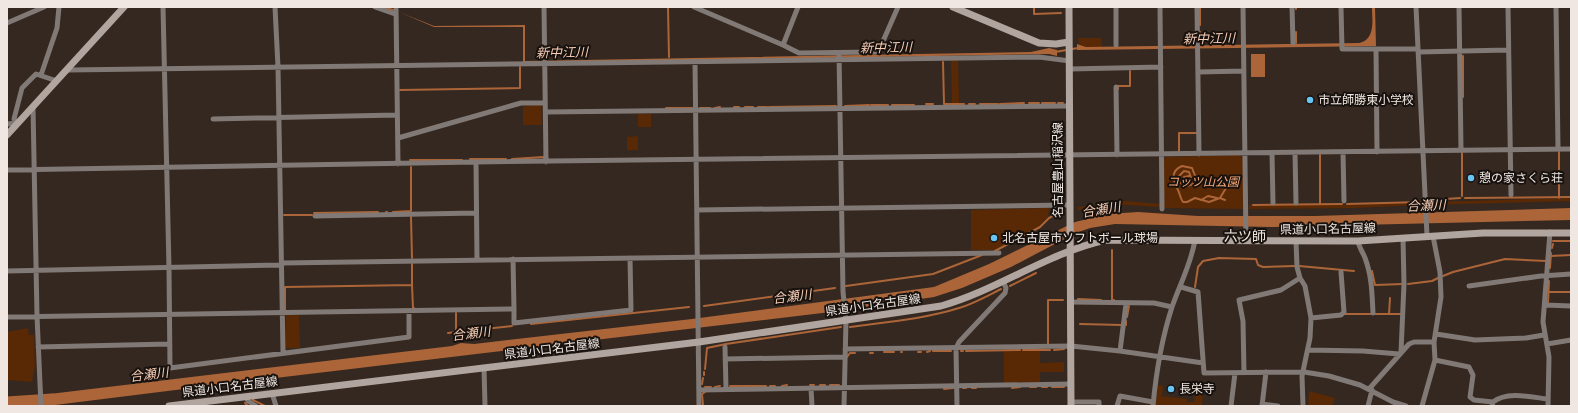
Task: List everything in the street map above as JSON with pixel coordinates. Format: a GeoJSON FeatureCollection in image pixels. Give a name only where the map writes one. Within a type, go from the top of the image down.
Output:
{"type":"FeatureCollection","features":[{"type":"Feature","properties":{"kind":"main road"},"geometry":{"type":"LineString","coordinates":[[7,135],[124,7]]}},
{"type":"Feature","properties":{"kind":"main road"},"geometry":{"type":"LineString","coordinates":[[953,7],[1038,43],[1070,43]]}},
{"type":"Feature","properties":{"kind":"main road","name":"名古屋豊山稲沢線"},"geometry":{"type":"LineString","coordinates":[[1069,7],[1071,404]]}},
{"type":"Feature","properties":{"kind":"main road","name":"県道小口名古屋線"},"geometry":{"type":"LineString","coordinates":[[170,406],[484,368],[941,306],[962,300],[1070,250],[1106,240],[1195,240],[1246,238],[1296,241],[1358,241],[1403,238],[1429,234],[1571,233]]}},
{"type":"Feature","properties":{"kind":"street"},"geometry":{"type":"LineString","coordinates":[[7,23],[44,7]]}},
{"type":"Feature","properties":{"kind":"street"},"geometry":{"type":"LineString","coordinates":[[41,76],[57,28],[59,7]]}},
{"type":"Feature","properties":{"kind":"street"},"geometry":{"type":"LineString","coordinates":[[163,7],[170,368],[409,336],[409,311]]}},
{"type":"Feature","properties":{"kind":"street"},"geometry":{"type":"LineString","coordinates":[[275,7],[278,67],[283,352]]}},
{"type":"Feature","properties":{"kind":"street"},"geometry":{"type":"LineString","coordinates":[[375,7],[395,14]]}},
{"type":"Feature","properties":{"kind":"street"},"geometry":{"type":"LineString","coordinates":[[396,7],[398,164]]}},
{"type":"Feature","properties":{"kind":"street"},"geometry":{"type":"LineString","coordinates":[[544,7],[546,162]]}},
{"type":"Feature","properties":{"kind":"street"},"geometry":{"type":"LineString","coordinates":[[694,7],[799,53],[839,56],[875,52],[880,48],[898,7]]}},
{"type":"Feature","properties":{"kind":"street"},"geometry":{"type":"LineString","coordinates":[[783,45],[798,7]]}},
{"type":"Feature","properties":{"kind":"street"},"geometry":{"type":"LineString","coordinates":[[1116,7],[1116,45]]}},
{"type":"Feature","properties":{"kind":"street"},"geometry":{"type":"LineString","coordinates":[[1160,7],[1162,209]]}},
{"type":"Feature","properties":{"kind":"street"},"geometry":{"type":"LineString","coordinates":[[1197,7],[1199,154]]}},
{"type":"Feature","properties":{"kind":"street"},"geometry":{"type":"LineString","coordinates":[[1243,7],[1246,238]]}},
{"type":"Feature","properties":{"kind":"street"},"geometry":{"type":"LineString","coordinates":[[1292,7],[1293,43]]}},
{"type":"Feature","properties":{"kind":"street"},"geometry":{"type":"LineString","coordinates":[[1341,7],[1342,49],[1460,51],[1508,50]]}},
{"type":"Feature","properties":{"kind":"street"},"geometry":{"type":"LineString","coordinates":[[1416,7],[1426,210],[1429,234],[1440,272],[1441,297],[1434,342],[1436,360],[1422,406]]}},
{"type":"Feature","properties":{"kind":"street"},"geometry":{"type":"LineString","coordinates":[[1459,7],[1461,150]]}},
{"type":"Feature","properties":{"kind":"street"},"geometry":{"type":"LineString","coordinates":[[1508,7],[1511,195]]}},
{"type":"Feature","properties":{"kind":"street"},"geometry":{"type":"LineString","coordinates":[[1556,7],[1558,149]]}},
{"type":"Feature","properties":{"kind":"street"},"geometry":{"type":"LineString","coordinates":[[1376,49],[1377,152]]}},
{"type":"Feature","properties":{"kind":"street"},"geometry":{"type":"LineString","coordinates":[[68,70],[545,62],[695,62],[839,56],[1039,57],[1053,60],[1070,58]]}},
{"type":"Feature","properties":{"kind":"street"},"geometry":{"type":"LineString","coordinates":[[839,56],[842,255],[845,318],[844,406]]}},
{"type":"Feature","properties":{"kind":"street"},"geometry":{"type":"LineString","coordinates":[[695,62],[699,406]]}},
{"type":"Feature","properties":{"kind":"street"},"geometry":{"type":"LineString","coordinates":[[1070,69],[1161,67]]}},
{"type":"Feature","properties":{"kind":"street"},"geometry":{"type":"LineString","coordinates":[[1198,72],[1244,71]]}},
{"type":"Feature","properties":{"kind":"street"},"geometry":{"type":"LineString","coordinates":[[18,122],[14,119],[22,88],[36,74],[57,82]]}},
{"type":"Feature","properties":{"kind":"street"},"geometry":{"type":"LineString","coordinates":[[1116,87],[1117,155]]}},
{"type":"Feature","properties":{"kind":"street"},"geometry":{"type":"LineString","coordinates":[[398,138],[521,104],[545,103]]}},
{"type":"Feature","properties":{"kind":"street"},"geometry":{"type":"LineString","coordinates":[[546,112],[1070,106]]}},
{"type":"Feature","properties":{"kind":"street"},"geometry":{"type":"LineString","coordinates":[[33,107],[37,316],[41,406]]}},
{"type":"Feature","properties":{"kind":"street"},"geometry":{"type":"LineString","coordinates":[[213,119],[397,115]]}},
{"type":"Feature","properties":{"kind":"street"},"geometry":{"type":"LineString","coordinates":[[7,124],[18,122]]}},
{"type":"Feature","properties":{"kind":"street"},"geometry":{"type":"LineString","coordinates":[[7,170],[476,162],[696,161],[1571,149]]}},
{"type":"Feature","properties":{"kind":"street"},"geometry":{"type":"LineString","coordinates":[[1344,152],[1344,201]]}},
{"type":"Feature","properties":{"kind":"street"},"geometry":{"type":"LineString","coordinates":[[1272,153],[1273,203]]}},
{"type":"Feature","properties":{"kind":"street"},"geometry":{"type":"LineString","coordinates":[[1295,153],[1296,203]]}},
{"type":"Feature","properties":{"kind":"street"},"geometry":{"type":"LineString","coordinates":[[476,162],[477,260]]}},
{"type":"Feature","properties":{"kind":"street"},"geometry":{"type":"LineString","coordinates":[[696,210],[1069,205]]}},
{"type":"Feature","properties":{"kind":"street"},"geometry":{"type":"LineString","coordinates":[[315,216],[476,213]]}},
{"type":"Feature","properties":{"kind":"street"},"geometry":{"type":"LineString","coordinates":[[1548,406],[1549,357],[1542,322],[1545,305],[1550,232]]}},
{"type":"Feature","properties":{"kind":"street"},"geometry":{"type":"LineString","coordinates":[[1400,353],[1404,284],[1403,238]]}},
{"type":"Feature","properties":{"kind":"street"},"geometry":{"type":"LineString","coordinates":[[1117,406],[1120,396],[1153,404],[1160,358],[1172,307],[1192,256],[1195,240]]}},
{"type":"Feature","properties":{"kind":"street"},"geometry":{"type":"LineString","coordinates":[[1296,241],[1297,267],[1300,278],[1305,286],[1311,318],[1302,393],[1303,406]]}},
{"type":"Feature","properties":{"kind":"street"},"geometry":{"type":"LineString","coordinates":[[1358,241],[1359,248],[1365,258],[1372,284],[1373,313]]}},
{"type":"Feature","properties":{"kind":"street"},"geometry":{"type":"LineString","coordinates":[[7,272],[513,259],[999,253]]}},
{"type":"Feature","properties":{"kind":"street"},"geometry":{"type":"LineString","coordinates":[[513,259],[514,323],[631,310],[630,258]]}},
{"type":"Feature","properties":{"kind":"street"},"geometry":{"type":"LineString","coordinates":[[1311,318],[1341,315],[1344,312],[1341,272]]}},
{"type":"Feature","properties":{"kind":"street"},"geometry":{"type":"LineString","coordinates":[[1469,286],[1571,274]]}},
{"type":"Feature","properties":{"kind":"street"},"geometry":{"type":"LineString","coordinates":[[1244,373],[1243,321],[1239,300],[1281,290],[1300,278]]}},
{"type":"Feature","properties":{"kind":"street"},"geometry":{"type":"LineString","coordinates":[[957,406],[956,348],[959,342],[1005,293],[1006,288],[1003,281]]}},
{"type":"Feature","properties":{"kind":"street"},"geometry":{"type":"LineString","coordinates":[[1181,287],[1198,292],[1204,373],[1304,372],[1329,376],[1370,390],[1393,402],[1406,406]]}},
{"type":"Feature","properties":{"kind":"street"},"geometry":{"type":"LineString","coordinates":[[1070,302],[1126,304],[1154,303],[1172,307]]}},
{"type":"Feature","properties":{"kind":"street"},"geometry":{"type":"LineString","coordinates":[[1120,351],[1126,304]]}},
{"type":"Feature","properties":{"kind":"street"},"geometry":{"type":"LineString","coordinates":[[1545,305],[1571,306]]}},
{"type":"Feature","properties":{"kind":"street"},"geometry":{"type":"LineString","coordinates":[[7,317],[514,310]]}},
{"type":"Feature","properties":{"kind":"street"},"geometry":{"type":"LineString","coordinates":[[1436,334],[1475,340],[1526,338],[1544,335]]}},
{"type":"Feature","properties":{"kind":"street"},"geometry":{"type":"LineString","coordinates":[[1547,344],[1571,340]]}},
{"type":"Feature","properties":{"kind":"street"},"geometry":{"type":"LineString","coordinates":[[1368,406],[1370,390],[1400,353],[1414,342],[1434,342]]}},
{"type":"Feature","properties":{"kind":"street"},"geometry":{"type":"LineString","coordinates":[[38,347],[170,344]]}},
{"type":"Feature","properties":{"kind":"street"},"geometry":{"type":"LineString","coordinates":[[845,349],[1071,346],[1120,351],[1160,358],[1203,363]]}},
{"type":"Feature","properties":{"kind":"street"},"geometry":{"type":"LineString","coordinates":[[725,348],[726,389]]}},
{"type":"Feature","properties":{"kind":"street"},"geometry":{"type":"LineString","coordinates":[[1308,350],[1400,353]]}},
{"type":"Feature","properties":{"kind":"street"},"geometry":{"type":"LineString","coordinates":[[725,359],[844,357]]}},
{"type":"Feature","properties":{"kind":"street"},"geometry":{"type":"LineString","coordinates":[[1436,360],[1470,367],[1473,375],[1470,397],[1474,400],[1492,404],[1501,397],[1511,396],[1548,399]]}},
{"type":"Feature","properties":{"kind":"street"},"geometry":{"type":"LineString","coordinates":[[484,368],[485,406]]}},
{"type":"Feature","properties":{"kind":"street"},"geometry":{"type":"LineString","coordinates":[[1266,372],[1262,405],[1278,406]]}},
{"type":"Feature","properties":{"kind":"street"},"geometry":{"type":"LineString","coordinates":[[1231,406],[1235,373]]}},
{"type":"Feature","properties":{"kind":"street"},"geometry":{"type":"LineString","coordinates":[[699,390],[1071,384]]}},
{"type":"Feature","properties":{"kind":"street"},"geometry":{"type":"LineString","coordinates":[[811,388],[812,406]]}},
{"type":"Feature","properties":{"kind":"street"},"geometry":{"type":"LineString","coordinates":[[272,393],[276,406]]}},
{"type":"Feature","properties":{"kind":"street"},"geometry":{"type":"LineString","coordinates":[[246,396],[248,401],[256,406]]}},
{"type":"Feature","properties":{"kind":"street"},"geometry":{"type":"LineString","coordinates":[[1071,404],[1099,402],[1099,406]]}},
{"type":"Feature","properties":{"kind":"green space"},"geometry":{"type":"Polygon","coordinates":[[[1078,38],[1101,38],[1102,47],[1086,47],[1079,44],[1078,38]]]}},
{"type":"Feature","properties":{"kind":"green space"},"geometry":{"type":"Polygon","coordinates":[[[951,60],[958,60],[959,103],[952,104],[951,60]]]}},
{"type":"Feature","properties":{"kind":"green space"},"geometry":{"type":"Polygon","coordinates":[[[541,105],[542,125],[523,125],[523,106],[541,105]]]}},
{"type":"Feature","properties":{"kind":"green space"},"geometry":{"type":"Polygon","coordinates":[[[638,114],[651,114],[651,127],[638,127],[638,114]]]}},
{"type":"Feature","properties":{"kind":"green space"},"geometry":{"type":"Polygon","coordinates":[[[638,136],[638,150],[627,150],[627,137],[638,136]]]}},
{"type":"Feature","properties":{"kind":"green space","name":"コッツ山公園"},"geometry":{"type":"Polygon","coordinates":[[[1240,155],[1243,159],[1244,209],[1163,208],[1163,160],[1166,157],[1240,155]]]}},
{"type":"Feature","properties":{"kind":"green space"},"geometry":{"type":"Polygon","coordinates":[[[1571,198],[1571,201],[1429,205],[1429,202],[1571,198]]]}},
{"type":"Feature","properties":{"kind":"green space"},"geometry":{"type":"Polygon","coordinates":[[[1125,201],[1161,204],[1161,207],[1124,205],[1078,210],[1078,207],[1125,201]]]}},
{"type":"Feature","properties":{"kind":"green space"},"geometry":{"type":"Polygon","coordinates":[[[1420,202],[1420,205],[1355,208],[1249,209],[1249,205],[1347,205],[1420,202]]]}},
{"type":"Feature","properties":{"kind":"green space","name":"北名古屋市ソフトボール球場"},"geometry":{"type":"Polygon","coordinates":[[[1049,208],[1048,217],[1038,227],[995,250],[971,250],[971,210],[1049,208]]]}},
{"type":"Feature","properties":{"kind":"green space"},"geometry":{"type":"Polygon","coordinates":[[[286,315],[299,315],[300,348],[285,348],[286,315]]]}},
{"type":"Feature","properties":{"kind":"green space"},"geometry":{"type":"Polygon","coordinates":[[[28,328],[29,335],[34,335],[35,366],[32,382],[7,380],[7,332],[28,328]]]}},
{"type":"Feature","properties":{"kind":"green space"},"geometry":{"type":"Polygon","coordinates":[[[1040,350],[1040,363],[1064,362],[1064,372],[1040,372],[1040,382],[1004,383],[1004,351],[1040,350]]]}},
{"type":"Feature","properties":{"kind":"green space"},"geometry":{"type":"Polygon","coordinates":[[[1158,385],[1163,386],[1162,396],[1187,399],[1187,402],[1194,402],[1195,393],[1203,394],[1202,406],[1155,406],[1158,385]]]}},
{"type":"Feature","properties":{"kind":"green space"},"geometry":{"type":"Polygon","coordinates":[[[1309,391],[1335,398],[1332,406],[1308,406],[1309,391]]]}},
{"type":"Feature","properties":{"kind":"shaded area"},"geometry":{"type":"Polygon","coordinates":[[[1372,7],[1375,7],[1376,46],[1077,50],[1077,44],[1086,47],[1359,43],[1368,38],[1371,33],[1372,7]]]}},
{"type":"Feature","properties":{"kind":"shaded area"},"geometry":{"type":"Polygon","coordinates":[[[399,12],[434,26],[525,25],[525,61],[1031,52],[1049,48],[1057,50],[1057,56],[1049,54],[523,63],[523,27],[434,27],[399,12]]]}},
{"type":"Feature","properties":{"kind":"shaded area"},"geometry":{"type":"Polygon","coordinates":[[[1251,54],[1265,54],[1265,77],[1251,77],[1251,54]]]}},
{"type":"Feature","properties":{"kind":"shaded area"},"geometry":{"type":"Polygon","coordinates":[[[1571,208],[1571,220],[1273,227],[1115,224],[1090,228],[1076,233],[1011,267],[962,288],[934,297],[839,311],[267,379],[257,383],[248,381],[42,406],[41,395],[452,346],[461,343],[474,344],[692,319],[934,287],[989,264],[1075,222],[1108,214],[1138,212],[1198,216],[1315,216],[1571,208]]]}},
{"type":"Feature","properties":{"kind":"waterway","name":"新中江川"},"geometry":{"type":"LineString","coordinates":[[384,7],[393,10]]}},
{"type":"Feature","properties":{"kind":"waterway"},"geometry":{"type":"LineString","coordinates":[[1034,7],[1034,14],[1061,13]]}},
{"type":"Feature","properties":{"kind":"waterway"},"geometry":{"type":"LineString","coordinates":[[1200,7],[1200,25]]}},
{"type":"Feature","properties":{"kind":"waterway"},"geometry":{"type":"LineString","coordinates":[[668,8],[669,57]]}},
{"type":"Feature","properties":{"kind":"waterway"},"geometry":{"type":"LineString","coordinates":[[1200,32],[1200,43]]}},
{"type":"Feature","properties":{"kind":"waterway"},"geometry":{"type":"LineString","coordinates":[[1296,32],[1296,43]]}},
{"type":"Feature","properties":{"kind":"waterway","name":"新中江川"},"geometry":{"type":"LineString","coordinates":[[1055,52],[1078,48]]}},
{"type":"Feature","properties":{"kind":"waterway"},"geometry":{"type":"LineString","coordinates":[[1463,56],[1463,97]]}},
{"type":"Feature","properties":{"kind":"waterway"},"geometry":{"type":"LineString","coordinates":[[943,62],[944,104],[964,104]]}},
{"type":"Feature","properties":{"kind":"waterway"},"geometry":{"type":"LineString","coordinates":[[400,90],[520,88],[520,67]]}},
{"type":"Feature","properties":{"kind":"waterway"},"geometry":{"type":"LineString","coordinates":[[1118,89],[1118,86],[1130,86],[1130,71]]}},
{"type":"Feature","properties":{"kind":"waterway"},"geometry":{"type":"LineString","coordinates":[[1000,104],[1024,103]]}},
{"type":"Feature","properties":{"kind":"waterway"},"geometry":{"type":"LineString","coordinates":[[1029,103],[1039,103]]}},
{"type":"Feature","properties":{"kind":"waterway"},"geometry":{"type":"LineString","coordinates":[[1042,103],[1055,103]]}},
{"type":"Feature","properties":{"kind":"waterway"},"geometry":{"type":"LineString","coordinates":[[1058,103],[1063,103]]}},
{"type":"Feature","properties":{"kind":"waterway"},"geometry":{"type":"LineString","coordinates":[[926,104],[933,104]]}},
{"type":"Feature","properties":{"kind":"waterway"},"geometry":{"type":"LineString","coordinates":[[969,104],[975,104]]}},
{"type":"Feature","properties":{"kind":"waterway"},"geometry":{"type":"LineString","coordinates":[[980,104],[998,104]]}},
{"type":"Feature","properties":{"kind":"waterway"},"geometry":{"type":"LineString","coordinates":[[845,106],[869,105]]}},
{"type":"Feature","properties":{"kind":"waterway"},"geometry":{"type":"LineString","coordinates":[[871,105],[888,105]]}},
{"type":"Feature","properties":{"kind":"waterway"},"geometry":{"type":"LineString","coordinates":[[892,105],[914,105]]}},
{"type":"Feature","properties":{"kind":"waterway"},"geometry":{"type":"LineString","coordinates":[[769,107],[836,106]]}},
{"type":"Feature","properties":{"kind":"waterway"},"geometry":{"type":"LineString","coordinates":[[715,108],[720,107]]}},
{"type":"Feature","properties":{"kind":"waterway"},"geometry":{"type":"LineString","coordinates":[[734,107],[739,107]]}},
{"type":"Feature","properties":{"kind":"waterway"},"geometry":{"type":"LineString","coordinates":[[745,107],[753,107]]}},
{"type":"Feature","properties":{"kind":"waterway"},"geometry":{"type":"LineString","coordinates":[[758,107],[767,107]]}},
{"type":"Feature","properties":{"kind":"waterway"},"geometry":{"type":"LineString","coordinates":[[666,108],[692,108]]}},
{"type":"Feature","properties":{"kind":"waterway"},"geometry":{"type":"LineString","coordinates":[[700,108],[710,108]]}},
{"type":"Feature","properties":{"kind":"waterway"},"geometry":{"type":"LineString","coordinates":[[1179,151],[1179,133],[1196,133]]}},
{"type":"Feature","properties":{"kind":"waterway"},"geometry":{"type":"LineString","coordinates":[[1559,152],[1559,198]]}},
{"type":"Feature","properties":{"kind":"waterway"},"geometry":{"type":"LineString","coordinates":[[1462,153],[1462,196]]}},
{"type":"Feature","properties":{"kind":"waterway"},"geometry":{"type":"LineString","coordinates":[[1320,155],[1320,204]]}},
{"type":"Feature","properties":{"kind":"waterway"},"geometry":{"type":"LineString","coordinates":[[512,159],[544,157]]}},
{"type":"Feature","properties":{"kind":"waterway"},"geometry":{"type":"LineString","coordinates":[[470,159],[506,159]]}},
{"type":"Feature","properties":{"kind":"waterway"},"geometry":{"type":"LineString","coordinates":[[410,160],[462,160]]}},
{"type":"Feature","properties":{"kind":"waterway"},"geometry":{"type":"LineString","coordinates":[[1189,176],[1184,177],[1187,181],[1191,178],[1189,172],[1184,171],[1179,176],[1179,182],[1187,186],[1193,184],[1196,178],[1192,168],[1182,166],[1174,173],[1174,180],[1183,202],[1187,202],[1195,198],[1209,202],[1220,198],[1226,188]]}},
{"type":"Feature","properties":{"kind":"waterway"},"geometry":{"type":"LineString","coordinates":[[393,212],[411,211],[411,167]]}},
{"type":"Feature","properties":{"kind":"waterway"},"geometry":{"type":"LineString","coordinates":[[1201,200],[1208,196],[1217,198]]}},
{"type":"Feature","properties":{"kind":"waterway"},"geometry":{"type":"LineString","coordinates":[[1465,198],[1571,197]]}},
{"type":"Feature","properties":{"kind":"waterway"},"geometry":{"type":"LineString","coordinates":[[1220,198],[1225,200]]}},
{"type":"Feature","properties":{"kind":"waterway"},"geometry":{"type":"LineString","coordinates":[[1431,200],[1460,198]]}},
{"type":"Feature","properties":{"kind":"waterway"},"geometry":{"type":"LineString","coordinates":[[1347,204],[1421,202]]}},
{"type":"Feature","properties":{"kind":"waterway"},"geometry":{"type":"LineString","coordinates":[[1253,205],[1342,204]]}},
{"type":"Feature","properties":{"kind":"waterway"},"geometry":{"type":"LineString","coordinates":[[314,213],[378,212]]}},
{"type":"Feature","properties":{"kind":"waterway"},"geometry":{"type":"LineString","coordinates":[[995,251],[1040,227],[1049,218],[1060,212]]}},
{"type":"Feature","properties":{"kind":"waterway"},"geometry":{"type":"LineString","coordinates":[[284,215],[312,215]]}},
{"type":"Feature","properties":{"kind":"waterway"},"geometry":{"type":"LineString","coordinates":[[411,217],[412,258]]}},
{"type":"Feature","properties":{"kind":"waterway"},"geometry":{"type":"LineString","coordinates":[[1553,241],[1571,241]]}},
{"type":"Feature","properties":{"kind":"waterway"},"geometry":{"type":"LineString","coordinates":[[1552,248],[1553,244]]}},
{"type":"Feature","properties":{"kind":"waterway"},"geometry":{"type":"LineString","coordinates":[[1112,250],[1112,300],[1114,300]]}},
{"type":"Feature","properties":{"kind":"waterway"},"geometry":{"type":"LineString","coordinates":[[1550,268],[1551,253]]}},
{"type":"Feature","properties":{"kind":"waterway"},"geometry":{"type":"LineString","coordinates":[[846,286],[933,274],[982,255]]}},
{"type":"Feature","properties":{"kind":"waterway"},"geometry":{"type":"LineString","coordinates":[[1551,256],[1571,255]]}},
{"type":"Feature","properties":{"kind":"waterway"},"geometry":{"type":"LineString","coordinates":[[1195,287],[1198,267],[1203,261],[1219,258],[1256,259],[1258,265],[1263,267],[1294,266]]}},
{"type":"Feature","properties":{"kind":"waterway"},"geometry":{"type":"LineString","coordinates":[[1443,276],[1453,272],[1505,259],[1546,261]]}},
{"type":"Feature","properties":{"kind":"waterway"},"geometry":{"type":"LineString","coordinates":[[285,311],[285,287],[412,285],[412,264]]}},
{"type":"Feature","properties":{"kind":"waterway"},"geometry":{"type":"LineString","coordinates":[[1299,266],[1354,271]]}},
{"type":"Feature","properties":{"kind":"waterway"},"geometry":{"type":"LineString","coordinates":[[1372,271],[1375,285],[1403,284]]}},
{"type":"Feature","properties":{"kind":"waterway"},"geometry":{"type":"LineString","coordinates":[[1010,286],[1036,273]]}},
{"type":"Feature","properties":{"kind":"waterway"},"geometry":{"type":"LineString","coordinates":[[1408,284],[1432,281],[1438,278]]}},
{"type":"Feature","properties":{"kind":"waterway"},"geometry":{"type":"LineString","coordinates":[[1548,303],[1549,281]]}},
{"type":"Feature","properties":{"kind":"waterway"},"geometry":{"type":"LineString","coordinates":[[412,285],[414,308]]}},
{"type":"Feature","properties":{"kind":"waterway"},"geometry":{"type":"LineString","coordinates":[[704,306],[835,288]]}},
{"type":"Feature","properties":{"kind":"waterway"},"geometry":{"type":"LineString","coordinates":[[850,327],[905,320],[946,312],[980,300],[1001,289]]}},
{"type":"Feature","properties":{"kind":"waterway"},"geometry":{"type":"LineString","coordinates":[[1549,292],[1571,292]]}},
{"type":"Feature","properties":{"kind":"waterway"},"geometry":{"type":"LineString","coordinates":[[1345,314],[1389,314],[1390,298]]}},
{"type":"Feature","properties":{"kind":"waterway"},"geometry":{"type":"LineString","coordinates":[[1078,299],[1101,300]]}},
{"type":"Feature","properties":{"kind":"waterway"},"geometry":{"type":"LineString","coordinates":[[1048,344],[1048,300],[1063,300]]}},
{"type":"Feature","properties":{"kind":"waterway"},"geometry":{"type":"LineString","coordinates":[[1127,317],[1129,306]]}},
{"type":"Feature","properties":{"kind":"waterway"},"geometry":{"type":"LineString","coordinates":[[531,324],[689,307]]}},
{"type":"Feature","properties":{"kind":"waterway"},"geometry":{"type":"LineString","coordinates":[[456,313],[456,332]]}},
{"type":"Feature","properties":{"kind":"waterway"},"geometry":{"type":"LineString","coordinates":[[1389,314],[1401,314]]}},
{"type":"Feature","properties":{"kind":"waterway"},"geometry":{"type":"LineString","coordinates":[[1080,324],[1122,325]]}},
{"type":"Feature","properties":{"kind":"waterway"},"geometry":{"type":"LineString","coordinates":[[448,333],[512,326]]}},
{"type":"Feature","properties":{"kind":"waterway"},"geometry":{"type":"LineString","coordinates":[[705,369],[707,348],[841,327]]}},
{"type":"Feature","properties":{"kind":"waterway"},"geometry":{"type":"LineString","coordinates":[[1054,350],[1064,349]]}},
{"type":"Feature","properties":{"kind":"waterway"},"geometry":{"type":"LineString","coordinates":[[966,351],[1020,350]]}},
{"type":"Feature","properties":{"kind":"waterway"},"geometry":{"type":"LineString","coordinates":[[1023,350],[1050,350]]}},
{"type":"Feature","properties":{"kind":"waterway"},"geometry":{"type":"LineString","coordinates":[[933,351],[951,351]]}},
{"type":"Feature","properties":{"kind":"waterway"},"geometry":{"type":"LineString","coordinates":[[884,352],[894,352]]}},
{"type":"Feature","properties":{"kind":"waterway"},"geometry":{"type":"LineString","coordinates":[[847,357],[850,353],[855,353]]}},
{"type":"Feature","properties":{"kind":"waterway"},"geometry":{"type":"LineString","coordinates":[[702,384],[703,378]]}},
{"type":"Feature","properties":{"kind":"waterway"},"geometry":{"type":"LineString","coordinates":[[782,386],[787,385]]}},
{"type":"Feature","properties":{"kind":"waterway"},"geometry":{"type":"LineString","coordinates":[[820,385],[825,385]]}},
{"type":"Feature","properties":{"kind":"waterway"},"geometry":{"type":"LineString","coordinates":[[830,385],[839,385]]}},
{"type":"Feature","properties":{"kind":"waterway"},"geometry":{"type":"LineString","coordinates":[[715,387],[720,386]]}},
{"type":"Feature","properties":{"kind":"waterway"},"geometry":{"type":"LineString","coordinates":[[730,386],[766,386]]}},
{"type":"Feature","properties":{"kind":"waterway"},"geometry":{"type":"LineString","coordinates":[[770,386],[775,386]]}},
{"type":"Feature","properties":{"kind":"waterway"},"geometry":{"type":"LineString","coordinates":[[705,387],[711,387]]}},
{"type":"Feature","properties":{"kind":"waterway"},"geometry":{"type":"LineString","coordinates":[[1012,388],[1020,387]]}},
{"type":"Feature","properties":{"kind":"waterway"},"geometry":{"type":"LineString","coordinates":[[1030,387],[1036,387]]}},
{"type":"Feature","properties":{"kind":"waterway"},"geometry":{"type":"LineString","coordinates":[[1042,387],[1047,387]]}},
{"type":"Feature","properties":{"kind":"waterway"},"geometry":{"type":"LineString","coordinates":[[1052,387],[1064,387]]}},
{"type":"Feature","properties":{"kind":"waterway"},"geometry":{"type":"LineString","coordinates":[[944,389],[953,388]]}},
{"type":"Feature","properties":{"kind":"waterway"},"geometry":{"type":"LineString","coordinates":[[703,405],[702,394],[705,392]]}},
{"type":"Feature","properties":{"kind":"waterway"},"geometry":{"type":"LineString","coordinates":[[253,398],[253,400],[265,406]]}},
{"type":"Feature","properties":{"kind":"waterway","name":"合瀬川"},"geometry":{"type":"LineString","coordinates":[[7,402],[52,399]]}},
{"type":"Feature","properties":{"kind":"waterway"},"geometry":{"type":"LineString","coordinates":[[245,403],[248,406]]}},
{"type":"Feature","properties":{"kind":"place","name":"市立師勝東小学校"},"geometry":{"type":"Point","coordinates":[1310,100]}},
{"type":"Feature","properties":{"kind":"place","name":"憩の家さくら荘"},"geometry":{"type":"Point","coordinates":[1471,178]}},
{"type":"Feature","properties":{"kind":"place","name":"北名古屋市ソフトボール球場"},"geometry":{"type":"Point","coordinates":[994,238]}},
{"type":"Feature","properties":{"kind":"place","name":"長栄寺"},"geometry":{"type":"Point","coordinates":[1171,389]}},
{"type":"Feature","properties":{"kind":"district","name":"六ツ師"},"geometry":{"type":"Point","coordinates":[1245,236]}}]}
